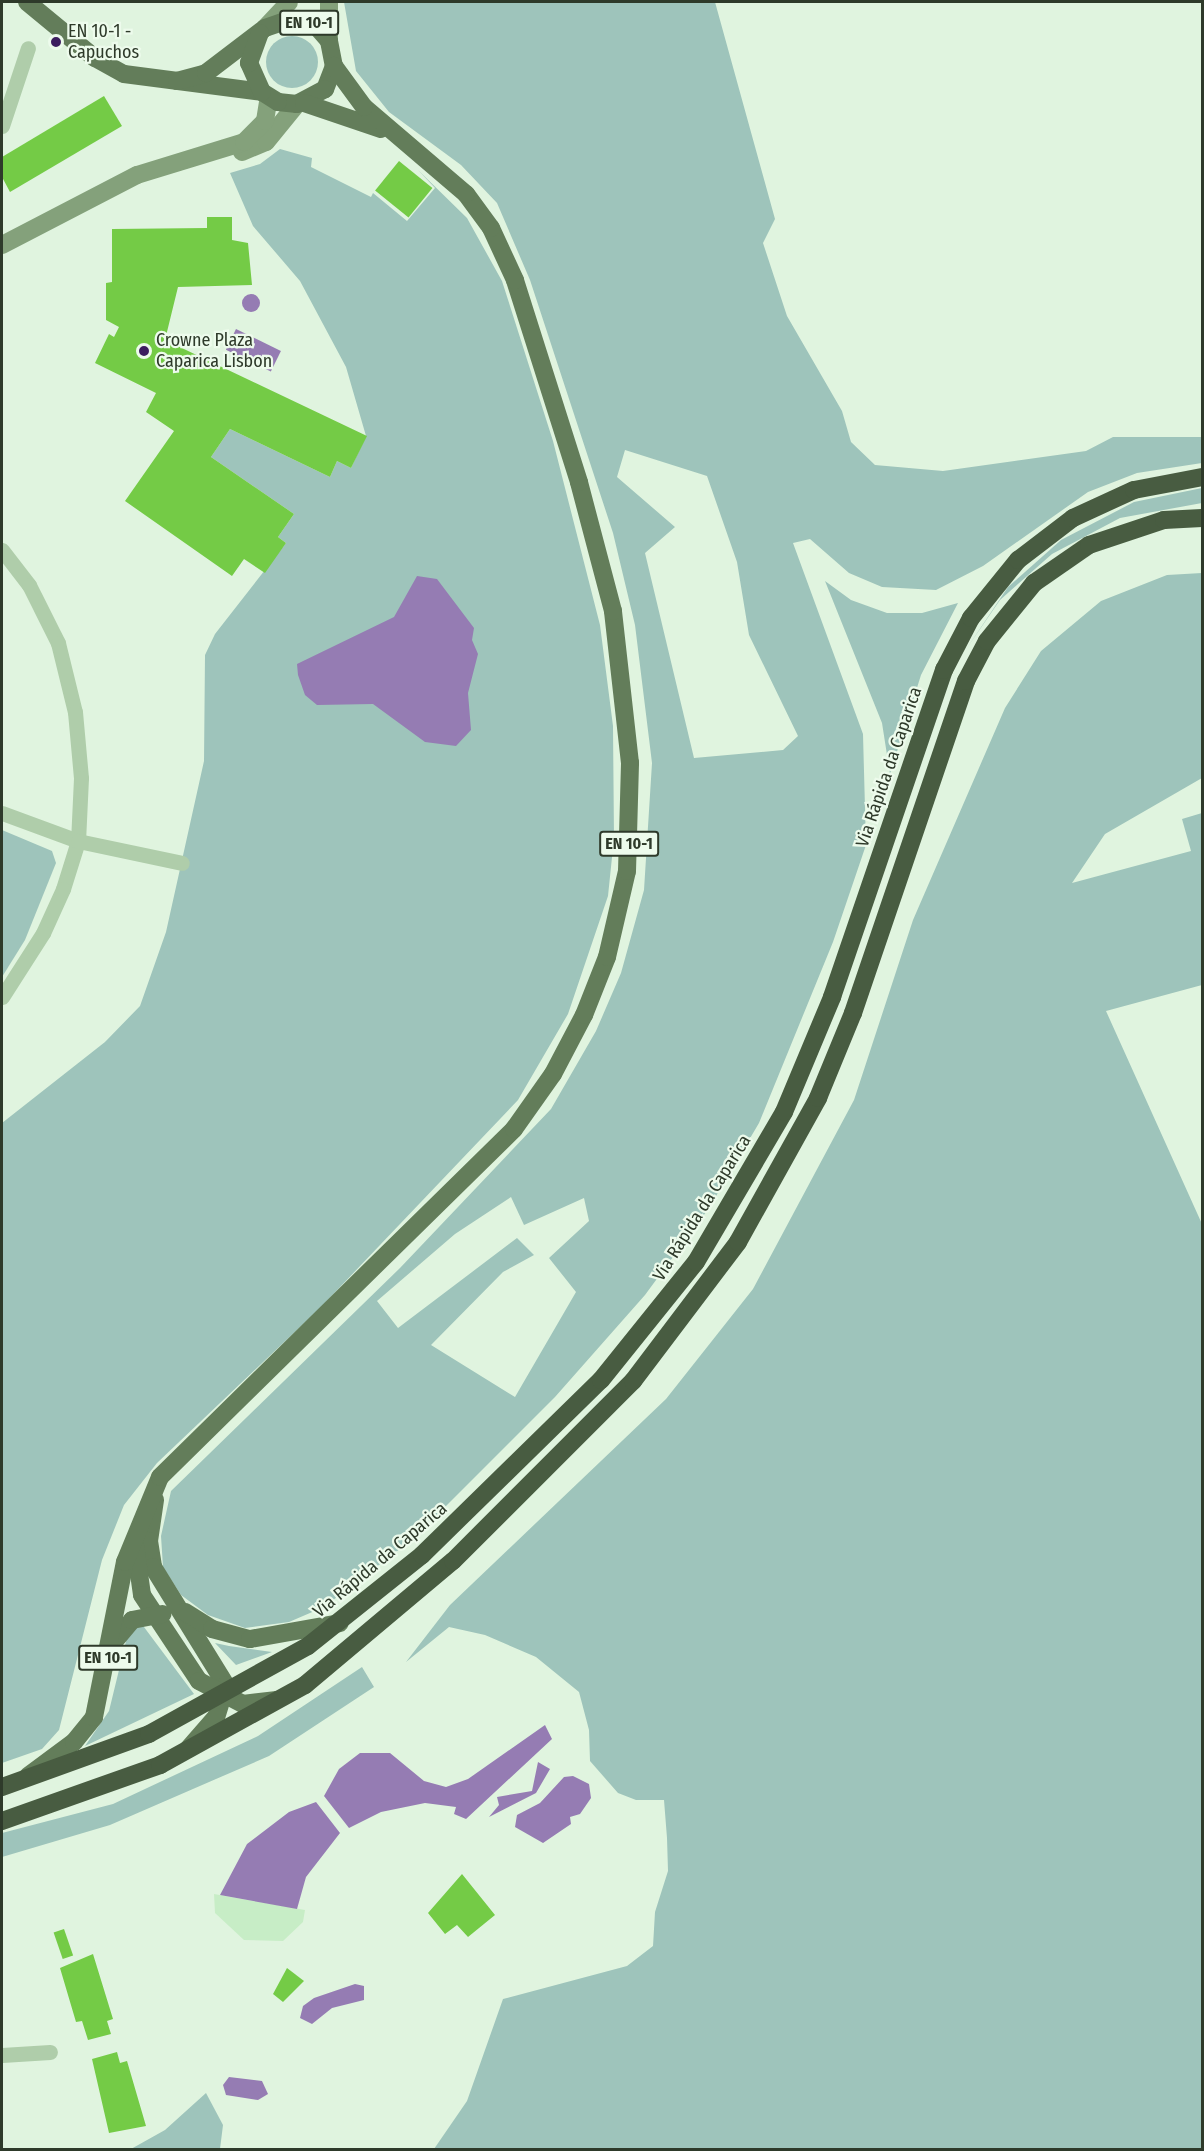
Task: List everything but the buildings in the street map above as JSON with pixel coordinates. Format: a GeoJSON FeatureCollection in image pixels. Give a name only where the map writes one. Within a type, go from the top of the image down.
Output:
{"type":"FeatureCollection","features":[{"type":"Feature","properties":{"kind":"highway","name":"Via Rápida da Caparica"},"geometry":{"type":"LineString","coordinates":[[2,1787],[124,1746],[225,1696],[340,1623],[422,1555],[573,1409],[642,1332],[708,1244],[765,1148],[806,1065],[944,670],[983,601],[1031,548],[1073,518],[1134,490],[1203,477]]}},
{"type":"Feature","properties":{"kind":"highway"},"geometry":{"type":"LineString","coordinates":[[2,1821],[108,1787],[183,1755],[305,1685],[385,1623],[604,1411],[670,1338],[738,1242],[791,1153],[834,1063],[966,681],[1004,617],[1041,577],[1089,545],[1164,520],[1203,518]]}},
{"type":"Feature","properties":{"kind":"main road","name":"EN 10-1"},"geometry":{"type":"LineString","coordinates":[[27,2],[109,67],[177,81],[265,94],[301,103],[391,133]]}},
{"type":"Feature","properties":{"kind":"main road","name":"EN 10-1"},"geometry":{"type":"LineString","coordinates":[[22,1781],[88,1726],[101,1697],[123,1568],[144,1506],[182,1452],[514,1129],[553,1074],[584,1014],[607,957],[627,872],[630,763],[613,611],[525,310],[504,252],[476,207],[445,173],[391,133],[334,66],[329,41],[300,20],[263,31],[216,67],[177,81]]}},
{"type":"Feature","properties":{"kind":"main road","name":"EN 10-1"},"geometry":{"type":"LineString","coordinates":[[263,31],[249,63],[265,94]]}},
{"type":"Feature","properties":{"kind":"main road"},"geometry":{"type":"LineString","coordinates":[[301,103],[325,89],[334,66]]}},
{"type":"Feature","properties":{"kind":"main road","name":"EN 10-1"},"geometry":{"type":"LineString","coordinates":[[182,1452],[163,1481],[150,1519],[149,1552],[166,1592],[222,1670],[225,1696]]}},
{"type":"Feature","properties":{"kind":"main road","name":"EN 10-1"},"geometry":{"type":"LineString","coordinates":[[144,1506],[135,1557],[150,1612],[189,1670],[225,1696],[243,1704],[263,1704],[305,1685]]}},
{"type":"Feature","properties":{"kind":"main road","name":"EN 10-1"},"geometry":{"type":"LineString","coordinates":[[166,1592],[190,1617],[237,1637],[276,1638],[340,1623]]}},
{"type":"Feature","properties":{"kind":"main road","name":"EN 10-1"},"geometry":{"type":"LineString","coordinates":[[109,1652],[124,1625],[150,1612]]}},
{"type":"Feature","properties":{"kind":"main road"},"geometry":{"type":"LineString","coordinates":[[150,1612],[171,1619],[222,1670]]}},
{"type":"Feature","properties":{"kind":"main road"},"geometry":{"type":"LineString","coordinates":[[183,1755],[216,1717],[225,1696]]}},
{"type":"Feature","properties":{"kind":"street"},"geometry":{"type":"LineString","coordinates":[[263,31],[289,2]]}},
{"type":"Feature","properties":{"kind":"street"},"geometry":{"type":"LineString","coordinates":[[329,2],[329,41]]}},
{"type":"Feature","properties":{"kind":"street"},"geometry":{"type":"LineString","coordinates":[[2,126],[28,48]]}},
{"type":"Feature","properties":{"kind":"street"},"geometry":{"type":"LineString","coordinates":[[219,152],[262,127],[265,94]]}},
{"type":"Feature","properties":{"kind":"street"},"geometry":{"type":"LineString","coordinates":[[2,245],[137,175],[219,152],[258,148],[301,103]]}},
{"type":"Feature","properties":{"kind":"street"},"geometry":{"type":"LineString","coordinates":[[2,550],[29,585],[58,644],[75,712],[78,841],[43,933],[2,997]]}},
{"type":"Feature","properties":{"kind":"street"},"geometry":{"type":"LineString","coordinates":[[2,813],[78,841],[182,863]]}},
{"type":"Feature","properties":{"kind":"street"},"geometry":{"type":"LineString","coordinates":[[2,2055],[50,2052]]}},
{"type":"Feature","properties":{"kind":"shaded area"},"geometry":{"type":"Polygon","coordinates":[[[344,2],[715,2],[775,219],[763,243],[787,316],[842,411],[851,442],[875,465],[943,471],[1086,451],[1113,437],[1202,437],[1202,463],[1137,473],[1088,492],[983,566],[936,590],[882,587],[849,573],[810,539],[793,543],[863,734],[866,845],[833,942],[759,1123],[709,1208],[645,1295],[555,1397],[413,1539],[324,1607],[289,1622],[245,1628],[208,1615],[181,1595],[163,1567],[161,1536],[171,1491],[400,1268],[551,1109],[596,1031],[621,973],[644,890],[652,763],[635,625],[613,533],[530,280],[497,203],[461,165],[389,112],[356,71],[344,2]],[[625,450],[617,477],[675,527],[645,553],[694,758],[783,750],[798,736],[749,635],[737,562],[707,476],[625,450]],[[511,1197],[455,1234],[377,1301],[398,1328],[517,1238],[534,1255],[503,1272],[431,1345],[515,1397],[576,1292],[549,1258],[589,1221],[584,1198],[524,1225],[511,1197]]]}},
{"type":"Feature","properties":{"kind":"shaded area"},"geometry":{"type":"Polygon","coordinates":[[[292,36],[306,40],[314,48],[318,62],[314,76],[306,84],[292,88],[278,84],[270,76],[266,62],[270,48],[278,40],[292,36]]]}},
{"type":"Feature","properties":{"kind":"shaded area"},"geometry":{"type":"Polygon","coordinates":[[[280,149],[312,158],[311,167],[371,197],[373,193],[407,221],[435,188],[418,170],[467,218],[502,281],[553,441],[600,625],[613,726],[614,838],[608,896],[568,1014],[518,1100],[321,1307],[157,1463],[124,1505],[102,1560],[59,1730],[42,1749],[2,1763],[2,1123],[105,1042],[140,1006],[166,932],[204,761],[205,655],[215,634],[286,543],[278,537],[294,514],[211,457],[230,429],[330,477],[337,461],[351,468],[366,436],[346,367],[300,281],[253,226],[230,173],[260,164],[280,149]]]}},
{"type":"Feature","properties":{"kind":"shaded area"},"geometry":{"type":"Polygon","coordinates":[[[247,294],[255,294],[260,299],[258,310],[247,312],[242,307],[242,299],[247,294]]]}},
{"type":"Feature","properties":{"kind":"shaded area"},"geometry":{"type":"Polygon","coordinates":[[[236,329],[281,351],[271,372],[226,350],[236,329]]]}},
{"type":"Feature","properties":{"kind":"shaded area"},"geometry":{"type":"Polygon","coordinates":[[[1202,488],[1202,503],[1120,518],[1052,554],[1000,600],[965,651],[1008,587],[1061,540],[1134,502],[1202,488]]]}},
{"type":"Feature","properties":{"kind":"shaded area"},"geometry":{"type":"Polygon","coordinates":[[[1202,573],[1202,778],[1105,834],[1072,883],[1191,851],[1182,819],[1202,813],[1202,985],[1106,1011],[1202,1224],[1202,2149],[434,2149],[467,2101],[503,1999],[627,1966],[653,1946],[655,1912],[668,1871],[667,1838],[664,1800],[636,1800],[618,1793],[590,1761],[589,1730],[579,1692],[536,1657],[485,1635],[449,1627],[406,1662],[450,1605],[666,1399],[753,1289],[854,1100],[913,920],[1005,708],[1041,651],[1101,601],[1167,575],[1202,573]]]}},
{"type":"Feature","properties":{"kind":"shaded area"},"geometry":{"type":"Polygon","coordinates":[[[417,576],[437,579],[474,628],[472,640],[478,654],[468,693],[471,730],[456,746],[425,742],[373,704],[317,705],[305,695],[298,675],[297,664],[394,617],[417,576]]]}},
{"type":"Feature","properties":{"kind":"shaded area"},"geometry":{"type":"Polygon","coordinates":[[[825,581],[851,600],[887,613],[922,613],[958,603],[921,675],[890,774],[882,723],[825,581]]]}},
{"type":"Feature","properties":{"kind":"shaded area"},"geometry":{"type":"Polygon","coordinates":[[[2,830],[52,851],[56,863],[25,940],[2,977],[2,830]]]}},
{"type":"Feature","properties":{"kind":"shaded area"},"geometry":{"type":"Polygon","coordinates":[[[141,1623],[194,1694],[85,1746],[109,1711],[128,1633],[141,1623]]]}},
{"type":"Feature","properties":{"kind":"shaded area"},"geometry":{"type":"Polygon","coordinates":[[[215,1643],[229,1646],[272,1652],[236,1665],[215,1643]]]}},
{"type":"Feature","properties":{"kind":"shaded area"},"geometry":{"type":"Polygon","coordinates":[[[362,1667],[374,1687],[269,1756],[110,1825],[2,1857],[2,1833],[113,1804],[258,1736],[362,1667]]]}},
{"type":"Feature","properties":{"kind":"shaded area"},"geometry":{"type":"Polygon","coordinates":[[[545,1725],[552,1739],[466,1819],[454,1814],[456,1807],[425,1803],[381,1812],[349,1828],[324,1796],[339,1769],[360,1753],[390,1753],[424,1781],[446,1787],[468,1779],[545,1725]]]}},
{"type":"Feature","properties":{"kind":"shaded area"},"geometry":{"type":"Polygon","coordinates":[[[538,1762],[550,1769],[536,1793],[489,1817],[499,1805],[497,1797],[532,1791],[538,1762]]]}},
{"type":"Feature","properties":{"kind":"shaded area"},"geometry":{"type":"Polygon","coordinates":[[[573,1776],[589,1784],[591,1798],[580,1814],[570,1817],[571,1824],[543,1843],[515,1827],[517,1815],[540,1803],[564,1777],[573,1776]]]}},
{"type":"Feature","properties":{"kind":"shaded area"},"geometry":{"type":"Polygon","coordinates":[[[316,1802],[340,1833],[306,1877],[297,1909],[220,1895],[247,1844],[289,1812],[316,1802]]]}},
{"type":"Feature","properties":{"kind":"shaded area"},"geometry":{"type":"Polygon","coordinates":[[[214,1894],[305,1910],[303,1922],[283,1941],[244,1940],[215,1913],[214,1894]]]}},
{"type":"Feature","properties":{"kind":"shaded area"},"geometry":{"type":"Polygon","coordinates":[[[355,1984],[364,1986],[364,2000],[332,2008],[312,2024],[300,2018],[303,2006],[314,1998],[355,1984]]]}},
{"type":"Feature","properties":{"kind":"shaded area"},"geometry":{"type":"Polygon","coordinates":[[[229,2077],[262,2081],[268,2094],[258,2100],[226,2095],[223,2085],[229,2077]]]}},
{"type":"Feature","properties":{"kind":"shaded area"},"geometry":{"type":"Polygon","coordinates":[[[206,2093],[223,2125],[220,2149],[131,2149],[165,2130],[206,2093]]]}},
{"type":"Feature","properties":{"kind":"place","name":"EN 10-1 - Capuchos"},"geometry":{"type":"Point","coordinates":[56,42]}},
{"type":"Feature","properties":{"kind":"place","name":"Crowne Plaza Caparica Lisbon"},"geometry":{"type":"Point","coordinates":[144,351]}}]}
